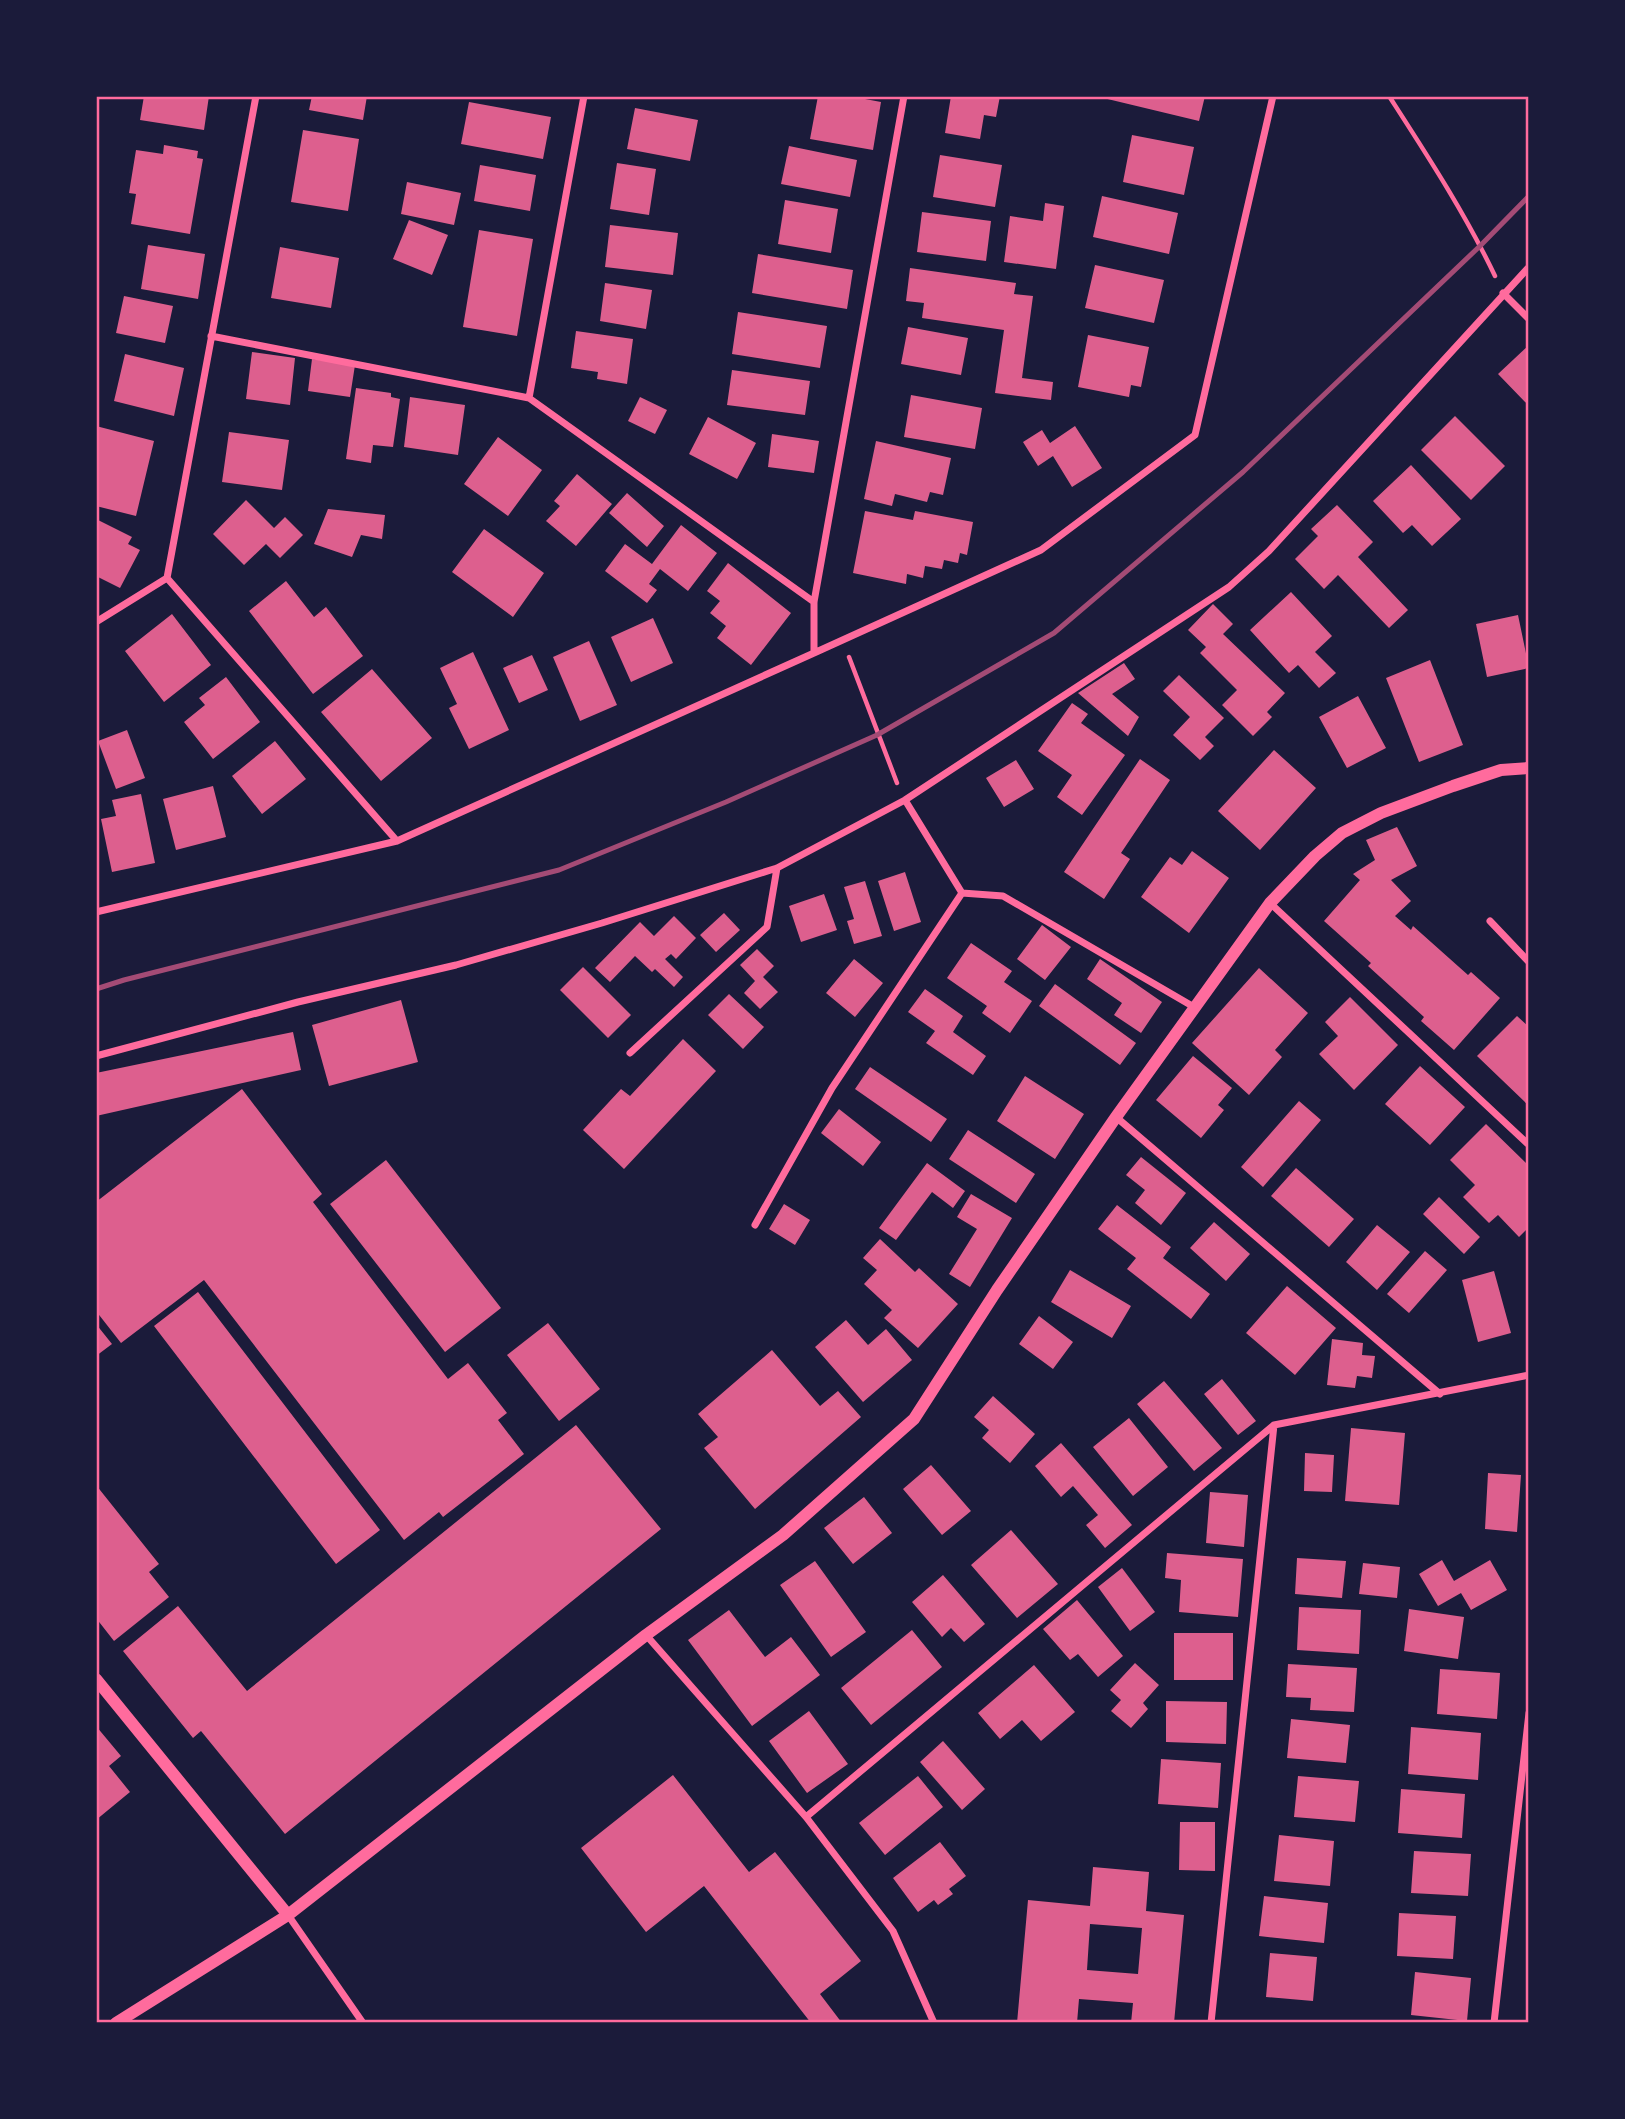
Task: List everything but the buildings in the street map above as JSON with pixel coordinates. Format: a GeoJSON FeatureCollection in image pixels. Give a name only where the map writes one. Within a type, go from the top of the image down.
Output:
{"type":"FeatureCollection","features":[{"type":"Feature","properties":{"kind":"street"},"geometry":{"type":"LineString","coordinates":[[96,622],[167,578],[256,96]]}},
{"type":"Feature","properties":{"kind":"street"},"geometry":{"type":"LineString","coordinates":[[528,398],[584,96]]}},
{"type":"Feature","properties":{"kind":"street"},"geometry":{"type":"LineString","coordinates":[[814,653],[814,602],[904,96]]}},
{"type":"Feature","properties":{"kind":"street"},"geometry":{"type":"LineString","coordinates":[[96,912],[397,841],[1041,550],[1195,435],[1273,96]]}},
{"type":"Feature","properties":{"kind":"street"},"geometry":{"type":"LineString","coordinates":[[96,1056],[298,1002],[456,965],[777,868],[905,800],[1229,587],[1269,551],[1529,267]]}},
{"type":"Feature","properties":{"kind":"street"},"geometry":{"type":"LineString","coordinates":[[1503,293],[1529,319]]}},
{"type":"Feature","properties":{"kind":"street"},"geometry":{"type":"LineString","coordinates":[[211,337],[528,398],[814,602]]}},
{"type":"Feature","properties":{"kind":"street"},"geometry":{"type":"LineString","coordinates":[[167,578],[397,841]]}},
{"type":"Feature","properties":{"kind":"street"},"geometry":{"type":"LineString","coordinates":[[116,2023],[288,1915],[646,1635],[783,1535],[914,1419],[997,1290],[1116,1117],[1269,903],[1342,833],[1381,813],[1453,786],[1501,770],[1529,768]]}},
{"type":"Feature","properties":{"kind":"street"},"geometry":{"type":"LineString","coordinates":[[905,800],[962,893]]}},
{"type":"Feature","properties":{"kind":"street"},"geometry":{"type":"LineString","coordinates":[[631,1053],[768,926],[777,868]]}},
{"type":"Feature","properties":{"kind":"street"},"geometry":{"type":"LineString","coordinates":[[962,893],[1003,896],[1194,1007]]}},
{"type":"Feature","properties":{"kind":"street"},"geometry":{"type":"LineString","coordinates":[[755,1225],[832,1088],[962,893]]}},
{"type":"Feature","properties":{"kind":"street"},"geometry":{"type":"LineString","coordinates":[[1269,903],[1529,1145]]}},
{"type":"Feature","properties":{"kind":"street"},"geometry":{"type":"LineString","coordinates":[[1490,921],[1529,962]]}},
{"type":"Feature","properties":{"kind":"street"},"geometry":{"type":"LineString","coordinates":[[1116,1117],[1440,1394]]}},
{"type":"Feature","properties":{"kind":"street"},"geometry":{"type":"LineString","coordinates":[[806,1817],[1274,1425],[1529,1375]]}},
{"type":"Feature","properties":{"kind":"street"},"geometry":{"type":"LineString","coordinates":[[1211,2023],[1274,1425]]}},
{"type":"Feature","properties":{"kind":"street"},"geometry":{"type":"LineString","coordinates":[[646,1635],[806,1817],[892,1931],[934,2023]]}},
{"type":"Feature","properties":{"kind":"street"},"geometry":{"type":"LineString","coordinates":[[96,1679],[288,1915],[363,2023]]}},
{"type":"Feature","properties":{"kind":"street"},"geometry":{"type":"LineString","coordinates":[[1494,2023],[1529,1713]]}},
{"type":"Feature","properties":{"kind":"path"},"geometry":{"type":"LineString","coordinates":[[1389,96],[1447,186],[1481,245],[1503,293]]}},
{"type":"Feature","properties":{"kind":"path"},"geometry":{"type":"LineString","coordinates":[[842,640],[877,735],[905,800]]}},
{"type":"Feature","properties":{"kind":"railway"},"geometry":{"type":"LineString","coordinates":[[96,989],[559,870],[726,802],[877,735],[1054,633],[1243,472],[1529,196]]}}]}
